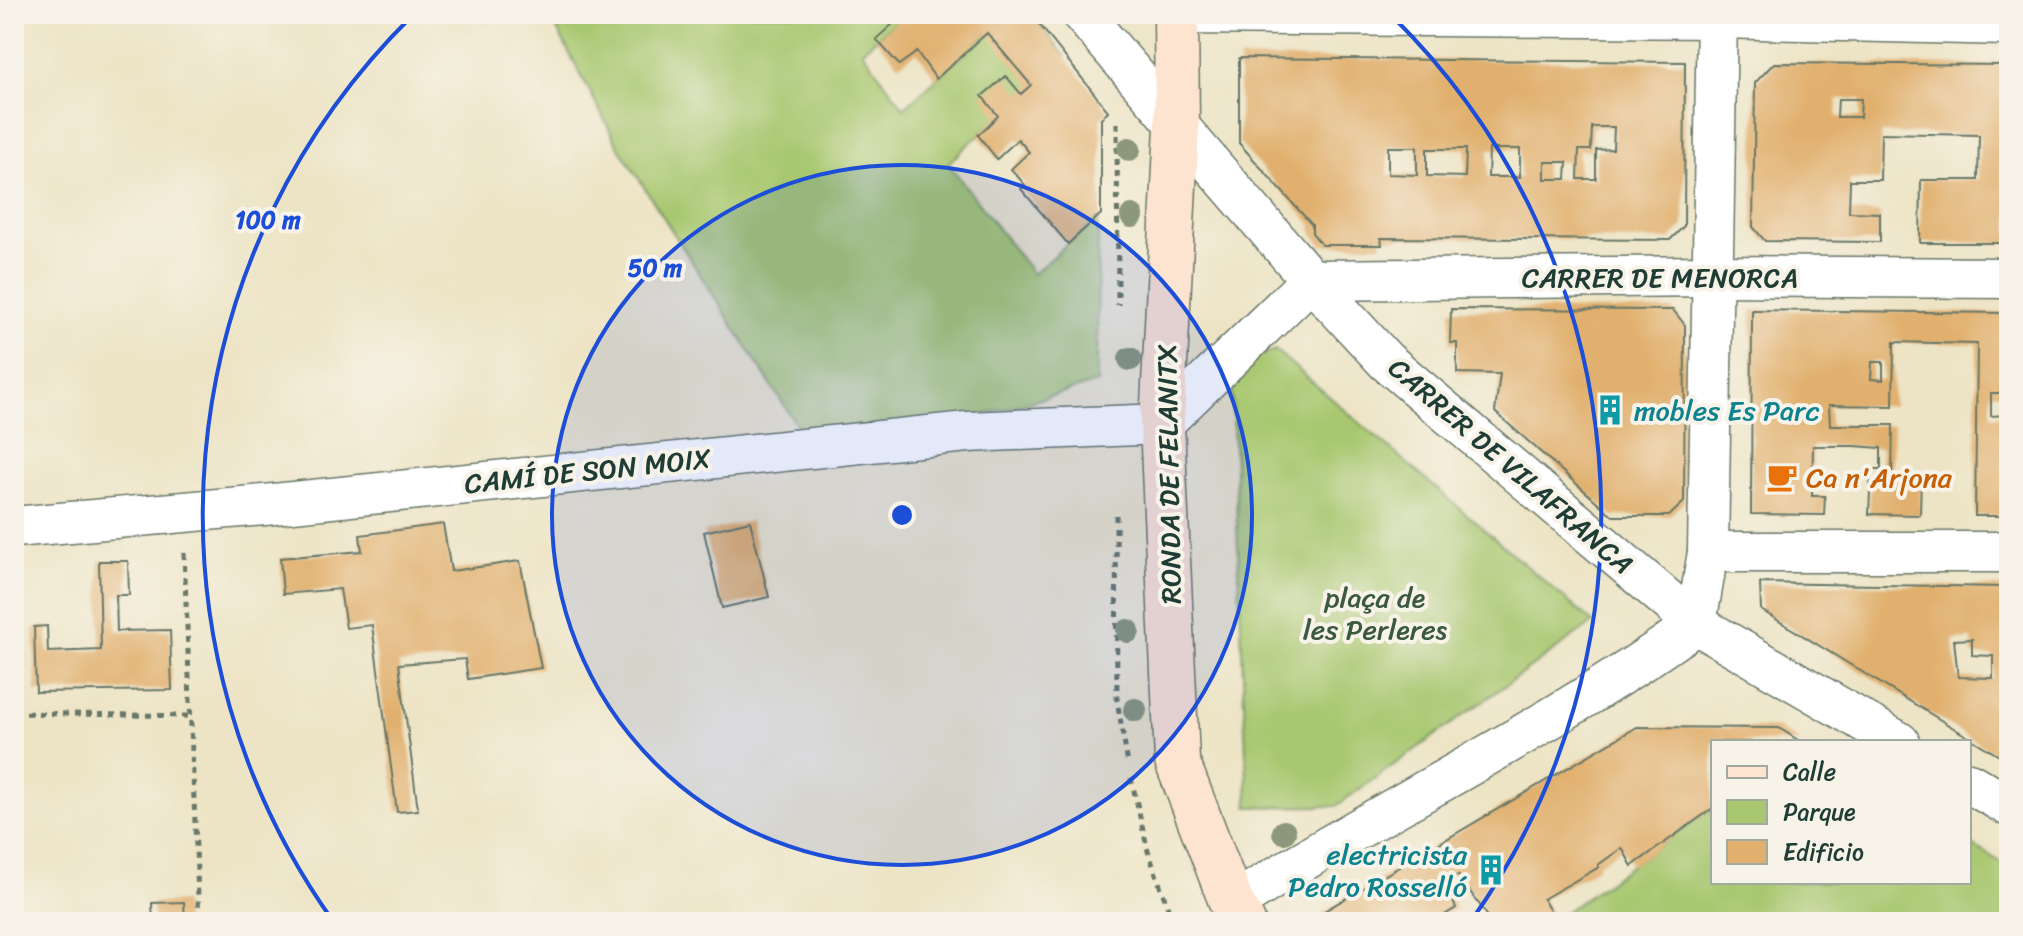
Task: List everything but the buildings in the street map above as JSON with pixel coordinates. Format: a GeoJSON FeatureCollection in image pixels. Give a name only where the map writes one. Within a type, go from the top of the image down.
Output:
{"type":"FeatureCollection","features":[{"type":"Feature","properties":{"kind":"main road","name":"RONDA DE FELANITX"},"geometry":{"type":"LineString","coordinates":[[1176,14],[1177,126],[1162,424],[1177,761],[1237,913]]}},
{"type":"Feature","properties":{"kind":"street","name":"CARRER DE VILAFRANCA"},"geometry":{"type":"LineString","coordinates":[[1082,14],[1311,280],[1386,361],[1696,624],[1896,740]]}},
{"type":"Feature","properties":{"kind":"street"},"geometry":{"type":"LineString","coordinates":[[1176,14],[1717,16],[2009,25]]}},
{"type":"Feature","properties":{"kind":"street"},"geometry":{"type":"LineString","coordinates":[[1237,913],[1301,861],[1626,674],[1696,624],[1708,552],[1717,16]]}},
{"type":"Feature","properties":{"kind":"street","name":"CARRER DE MENORCA"},"geometry":{"type":"LineString","coordinates":[[1311,280],[1713,276],[2009,278]]}},
{"type":"Feature","properties":{"kind":"street"},"geometry":{"type":"LineString","coordinates":[[1162,424],[1311,280]]}},
{"type":"Feature","properties":{"kind":"street","name":"CAMÍ DE SON MOIX"},"geometry":{"type":"LineString","coordinates":[[14,527],[967,432],[1162,424]]}},
{"type":"Feature","properties":{"kind":"street"},"geometry":{"type":"LineString","coordinates":[[1708,552],[2009,552]]}},
{"type":"Feature","properties":{"kind":"street"},"geometry":{"type":"LineString","coordinates":[[1971,784],[2009,806]]}},
{"type":"Feature","properties":{"kind":"path"},"geometry":{"type":"LineString","coordinates":[[182,512],[199,922]]}},
{"type":"Feature","properties":{"kind":"path"},"geometry":{"type":"LineString","coordinates":[[14,713],[189,716]]}},
{"type":"Feature","properties":{"kind":"green space"},"geometry":{"type":"Polygon","coordinates":[[[549,14],[904,14],[862,51],[904,108],[1008,14],[1031,14],[1065,56],[948,163],[1033,274],[1098,217],[1097,383],[958,422],[805,438],[621,151],[549,14]]]}},
{"type":"Feature","properties":{"kind":"green space","name":"plaça de les Perleres"},"geometry":{"type":"Polygon","coordinates":[[[1275,350],[1593,623],[1336,806],[1248,807],[1231,367],[1275,350]]]}},
{"type":"Feature","properties":{"kind":"green space"},"geometry":{"type":"Polygon","coordinates":[[[1711,809],[1711,884],[1971,884],[1971,844],[2009,867],[2009,922],[1551,922],[1711,809]]]}},
{"type":"Feature","properties":{"kind":"place","name":"mobles Es Parc"},"geometry":{"type":"Point","coordinates":[1610,410]}},
{"type":"Feature","properties":{"kind":"place","name":"Ca n'Arjona"},"geometry":{"type":"Point","coordinates":[1782,477]}},
{"type":"Feature","properties":{"kind":"place","name":"electricista Pedro Rosselló"},"geometry":{"type":"Point","coordinates":[1491,870]}}]}
